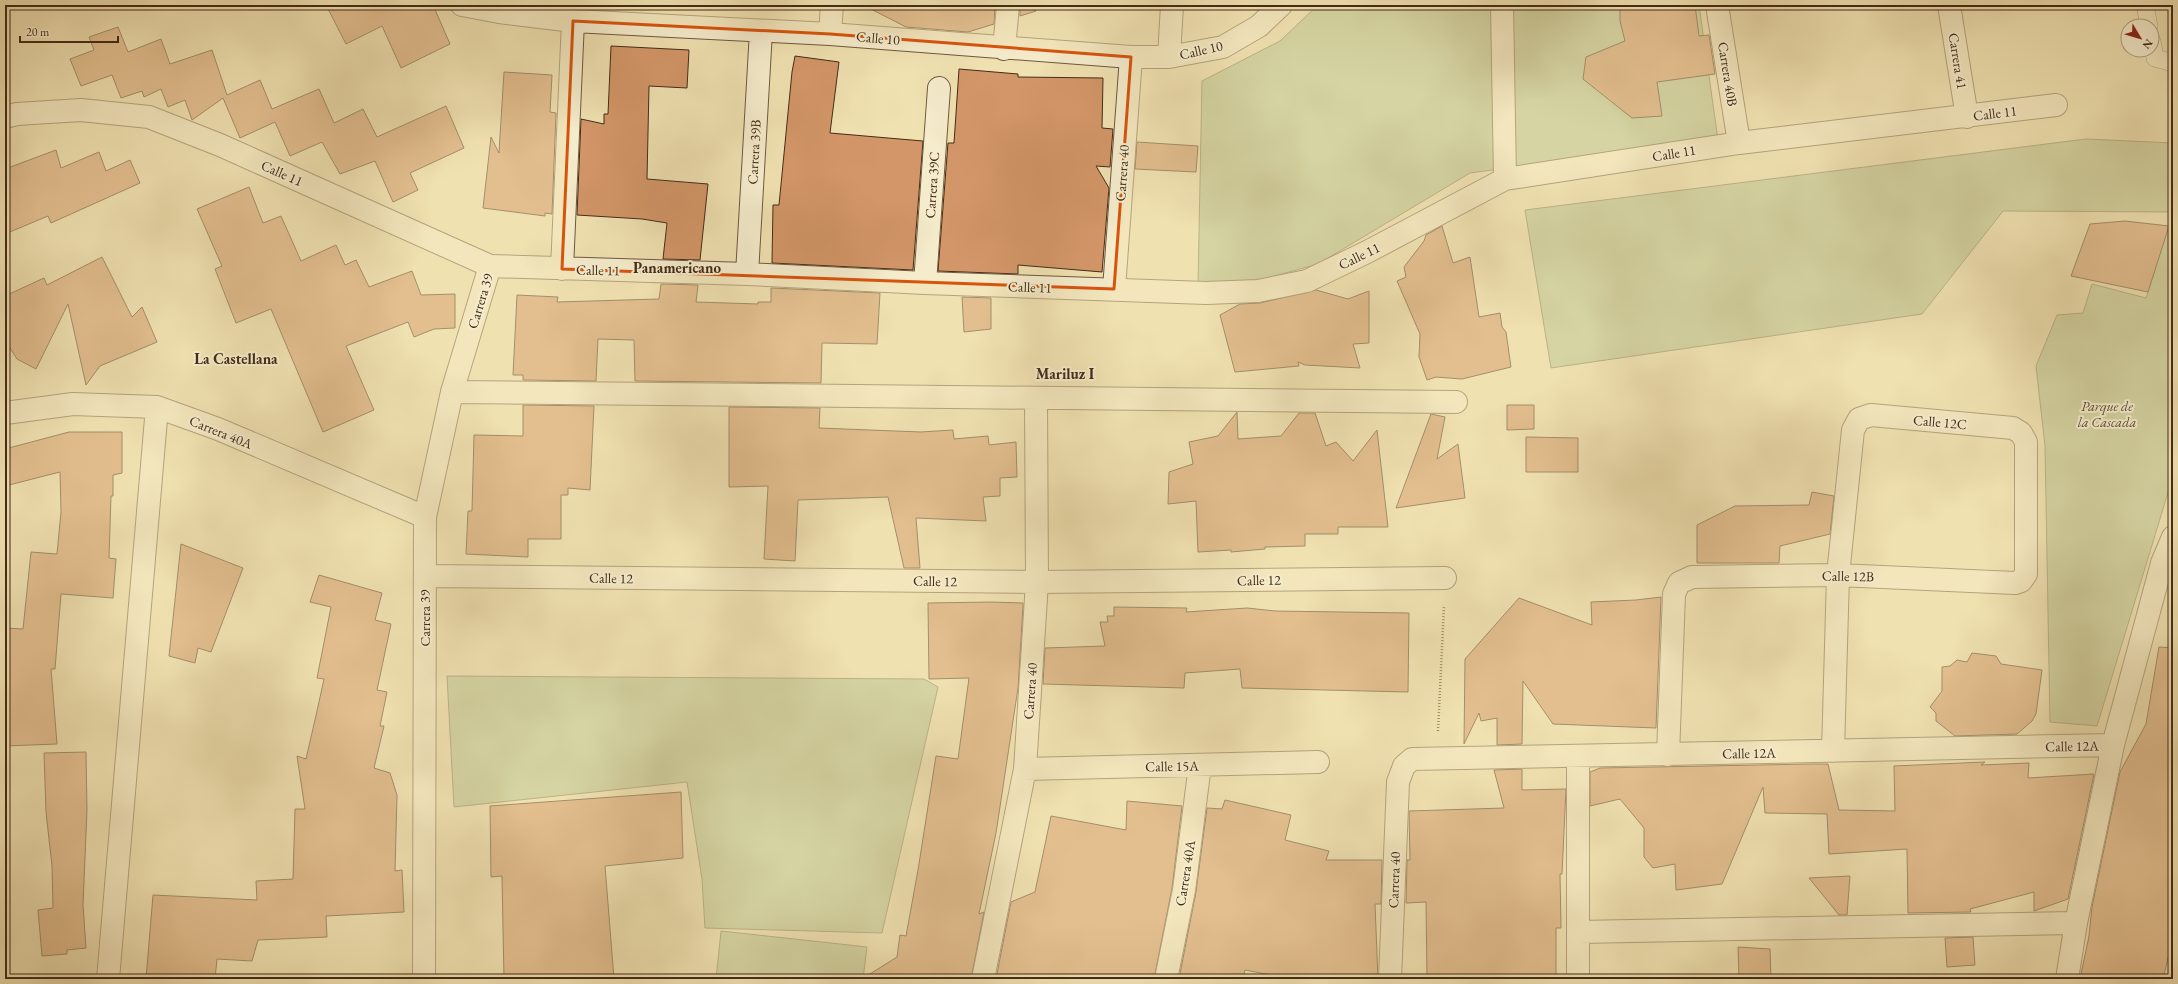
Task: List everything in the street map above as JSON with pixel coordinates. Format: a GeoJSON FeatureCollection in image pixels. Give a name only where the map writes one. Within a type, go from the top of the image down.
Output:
{"type":"FeatureCollection","features":[{"type":"Feature","properties":{"kind":"street","name":"Calle 10"},"geometry":{"type":"LineString","coordinates":[[462,5],[499,12],[573,21],[830,34],[1004,49],[1131,57],[1169,57],[1223,47],[1259,26],[1281,5]]}},
{"type":"Feature","properties":{"kind":"street"},"geometry":{"type":"LineString","coordinates":[[830,34],[832,5]]}},
{"type":"Feature","properties":{"kind":"street"},"geometry":{"type":"LineString","coordinates":[[1004,49],[1008,5]]}},
{"type":"Feature","properties":{"kind":"street"},"geometry":{"type":"LineString","coordinates":[[1169,57],[1172,5]]}},
{"type":"Feature","properties":{"kind":"street"},"geometry":{"type":"LineString","coordinates":[[1502,5],[1506,179]]}},
{"type":"Feature","properties":{"kind":"street","name":"Carrera 40B"},"geometry":{"type":"LineString","coordinates":[[1717,5],[1739,143]]}},
{"type":"Feature","properties":{"kind":"street","name":"Carrera 41"},"geometry":{"type":"LineString","coordinates":[[1948,5],[1966,117]]}},
{"type":"Feature","properties":{"kind":"street"},"geometry":{"type":"LineString","coordinates":[[562,269],[573,21]]}},
{"type":"Feature","properties":{"kind":"street","name":"Carrera 39B"},"geometry":{"type":"LineString","coordinates":[[746,274],[761,31]]}},
{"type":"Feature","properties":{"kind":"street","name":"Carrera 40"},"geometry":{"type":"LineString","coordinates":[[1114,289],[1131,57]]}},
{"type":"Feature","properties":{"kind":"street","name":"Carrera 39C"},"geometry":{"type":"LineString","coordinates":[[925,283],[939,88]]}},
{"type":"Feature","properties":{"kind":"street","name":"Calle 11"},"geometry":{"type":"LineString","coordinates":[[5,117],[17,114],[81,110],[149,118],[220,145],[490,266],[746,274],[925,283],[1206,293],[1258,291],[1307,281],[1367,252],[1506,179],[1739,143],[1966,117],[2056,105]]}},
{"type":"Feature","properties":{"kind":"street","name":"Carrera 39"},"geometry":{"type":"LineString","coordinates":[[424,979],[425,517],[452,392],[490,266]]}},
{"type":"Feature","properties":{"kind":"street"},"geometry":{"type":"LineString","coordinates":[[452,392],[1456,402]]}},
{"type":"Feature","properties":{"kind":"street","name":"Carrera 40"},"geometry":{"type":"LineString","coordinates":[[983,979],[1025,769],[1037,582],[1036,399]]}},
{"type":"Feature","properties":{"kind":"street","name":"Carrera 40A"},"geometry":{"type":"LineString","coordinates":[[5,413],[73,404],[157,407],[218,429],[425,517]]}},
{"type":"Feature","properties":{"kind":"street"},"geometry":{"type":"LineString","coordinates":[[108,979],[157,407]]}},
{"type":"Feature","properties":{"kind":"street","name":"Calle 12C"},"geometry":{"type":"LineString","coordinates":[[1838,575],[1853,430],[1859,419],[1871,416],[2013,428],[2021,433],[2026,442],[2026,574]]}},
{"type":"Feature","properties":{"kind":"street"},"geometry":{"type":"LineString","coordinates":[[2067,979],[2076,923],[2113,745],[2167,564],[2173,537]]}},
{"type":"Feature","properties":{"kind":"street","name":"Calle 12B"},"geometry":{"type":"LineString","coordinates":[[1668,755],[1674,594],[1679,583],[1692,577],[1838,575],[2015,583],[2021,581],[2026,574]]}},
{"type":"Feature","properties":{"kind":"street"},"geometry":{"type":"LineString","coordinates":[[1833,751],[1838,575]]}},
{"type":"Feature","properties":{"kind":"street","name":"Calle 12"},"geometry":{"type":"LineString","coordinates":[[425,576],[1037,582],[1445,578]]}},
{"type":"Feature","properties":{"kind":"street","name":"Calle 12A"},"geometry":{"type":"LineString","coordinates":[[1398,782],[1404,766],[1412,759],[1437,760],[2113,745]]}},
{"type":"Feature","properties":{"kind":"street"},"geometry":{"type":"LineString","coordinates":[[1578,757],[1578,979]]}},
{"type":"Feature","properties":{"kind":"street","name":"Calle 15A"},"geometry":{"type":"LineString","coordinates":[[1025,769],[1318,762]]}},
{"type":"Feature","properties":{"kind":"street","name":"Carrera 40A"},"geometry":{"type":"LineString","coordinates":[[1166,979],[1184,890],[1200,765]]}},
{"type":"Feature","properties":{"kind":"street","name":"Carrera 40"},"geometry":{"type":"LineString","coordinates":[[1390,979],[1398,782]]}},
{"type":"Feature","properties":{"kind":"street"},"geometry":{"type":"LineString","coordinates":[[1578,932],[2076,923]]}},
{"type":"Feature","properties":{"kind":"lane"},"geometry":{"type":"LineString","coordinates":[[2145,5],[2147,18]]}},
{"type":"Feature","properties":{"kind":"lane"},"geometry":{"type":"LineString","coordinates":[[2155,58],[2173,63]]}},
{"type":"Feature","properties":{"kind":"path"},"geometry":{"type":"LineString","coordinates":[[1437,760],[1445,578]]}},
{"type":"Feature","properties":{"kind":"highlighted area"},"geometry":{"type":"Polygon","coordinates":[[[573,21],[830,34],[1131,57],[1114,289],[562,269],[573,21]]]}},
{"type":"Feature","properties":{"kind":"green space"},"geometry":{"type":"Polygon","coordinates":[[[1318,5],[1699,5],[1718,140],[1470,173],[1318,264],[1242,285],[1198,285],[1202,81],[1280,41],[1318,5]]]}},
{"type":"Feature","properties":{"kind":"green space"},"geometry":{"type":"Polygon","coordinates":[[[2086,139],[2173,143],[2173,212],[2003,211],[1922,314],[1551,368],[1525,210],[2086,139]]]}},
{"type":"Feature","properties":{"kind":"green space","name":"Parque de la Cascada"},"geometry":{"type":"Polygon","coordinates":[[[2173,212],[2173,476],[2097,726],[2050,722],[2045,446],[2036,366],[2057,315],[2083,313],[2092,284],[2146,298],[2173,212]]]}},
{"type":"Feature","properties":{"kind":"green space"},"geometry":{"type":"Polygon","coordinates":[[[447,676],[924,679],[938,687],[882,933],[705,928],[702,879],[687,782],[454,807],[447,676]]]}},
{"type":"Feature","properties":{"kind":"green space"},"geometry":{"type":"Polygon","coordinates":[[[721,931],[867,947],[863,979],[716,979],[721,931]]]}},
{"type":"Feature","properties":{"kind":"building"},"geometry":{"type":"Polygon","coordinates":[[[326,5],[433,5],[450,44],[401,68],[382,26],[346,44],[326,5]]]}},
{"type":"Feature","properties":{"kind":"building"},"geometry":{"type":"Polygon","coordinates":[[[863,5],[995,5],[994,24],[968,32],[906,27],[863,5]]]}},
{"type":"Feature","properties":{"kind":"building"},"geometry":{"type":"Polygon","coordinates":[[[1020,5],[1035,5],[1036,11],[1020,16],[1020,5]]]}},
{"type":"Feature","properties":{"kind":"building"},"geometry":{"type":"Polygon","coordinates":[[[1620,5],[1695,5],[1699,36],[1709,35],[1715,74],[1657,82],[1662,116],[1632,118],[1583,79],[1586,57],[1625,41],[1620,21],[1620,5]]]}},
{"type":"Feature","properties":{"kind":"building"},"geometry":{"type":"Polygon","coordinates":[[[118,27],[128,52],[161,39],[170,64],[212,50],[227,95],[260,80],[272,109],[319,89],[334,123],[363,109],[377,137],[446,106],[464,148],[410,173],[418,190],[393,202],[375,161],[340,174],[322,142],[290,156],[275,122],[240,138],[223,98],[192,120],[185,100],[168,107],[161,89],[144,97],[142,91],[121,98],[112,75],[81,86],[70,59],[94,50],[89,37],[118,27]]]}},
{"type":"Feature","properties":{"kind":"building"},"geometry":{"type":"Polygon","coordinates":[[[611,46],[689,50],[687,88],[649,86],[647,179],[708,184],[700,260],[663,259],[667,223],[642,219],[577,215],[581,119],[604,124],[604,114],[608,114],[611,46]]]}},
{"type":"Feature","properties":{"kind":"building"},"geometry":{"type":"Polygon","coordinates":[[[795,56],[839,62],[830,133],[923,141],[913,270],[772,263],[773,205],[779,205],[792,72],[795,56]]]}},
{"type":"Feature","properties":{"kind":"building"},"geometry":{"type":"Polygon","coordinates":[[[959,69],[1018,74],[1018,77],[1103,78],[1102,128],[1113,129],[1110,167],[1096,166],[1109,188],[1102,272],[1018,265],[1018,274],[938,271],[948,143],[954,143],[959,69]]]}},
{"type":"Feature","properties":{"kind":"building"},"geometry":{"type":"Polygon","coordinates":[[[504,72],[552,75],[550,112],[556,113],[552,214],[545,213],[545,216],[483,208],[491,137],[499,153],[504,72]]]}},
{"type":"Feature","properties":{"kind":"building"},"geometry":{"type":"Polygon","coordinates":[[[1137,142],[1198,146],[1196,172],[1135,169],[1137,142]]]}},
{"type":"Feature","properties":{"kind":"building"},"geometry":{"type":"Polygon","coordinates":[[[56,150],[61,168],[99,152],[106,171],[130,160],[140,183],[51,223],[48,216],[5,234],[5,169],[56,150]]]}},
{"type":"Feature","properties":{"kind":"building"},"geometry":{"type":"Polygon","coordinates":[[[249,187],[263,223],[281,216],[301,261],[336,245],[345,265],[356,260],[369,287],[412,271],[421,295],[455,294],[455,328],[434,329],[414,337],[408,322],[346,346],[374,410],[323,432],[271,309],[236,323],[215,269],[222,266],[197,209],[249,187]]]}},
{"type":"Feature","properties":{"kind":"building"},"geometry":{"type":"Polygon","coordinates":[[[2125,221],[2169,226],[2148,292],[2071,276],[2090,224],[2125,221]]]}},
{"type":"Feature","properties":{"kind":"building"},"geometry":{"type":"Polygon","coordinates":[[[1442,226],[1453,263],[1470,257],[1479,317],[1500,313],[1502,327],[1506,332],[1511,367],[1462,379],[1436,377],[1427,380],[1419,357],[1420,334],[1397,281],[1406,277],[1404,267],[1424,241],[1426,235],[1442,226]]]}},
{"type":"Feature","properties":{"kind":"building"},"geometry":{"type":"Polygon","coordinates":[[[102,257],[132,317],[142,307],[157,342],[100,366],[86,385],[68,304],[36,369],[17,359],[5,340],[5,296],[44,278],[47,285],[102,257]]]}},
{"type":"Feature","properties":{"kind":"building"},"geometry":{"type":"Polygon","coordinates":[[[661,284],[698,285],[696,302],[758,304],[758,302],[771,302],[771,288],[880,293],[877,344],[822,343],[821,383],[635,381],[634,340],[598,339],[596,381],[523,380],[523,375],[513,375],[517,295],[558,297],[557,302],[659,299],[661,284]]]}},
{"type":"Feature","properties":{"kind":"building"},"geometry":{"type":"Polygon","coordinates":[[[1316,290],[1348,299],[1369,291],[1369,343],[1353,344],[1360,368],[1305,365],[1298,362],[1299,366],[1235,372],[1220,315],[1240,304],[1260,303],[1316,290]]]}},
{"type":"Feature","properties":{"kind":"building"},"geometry":{"type":"Polygon","coordinates":[[[962,297],[991,298],[991,329],[964,332],[962,297]]]}},
{"type":"Feature","properties":{"kind":"building"},"geometry":{"type":"Polygon","coordinates":[[[523,405],[594,406],[590,490],[568,488],[568,495],[561,495],[561,539],[528,539],[528,557],[466,554],[468,511],[472,511],[474,435],[523,436],[523,405]]]}},
{"type":"Feature","properties":{"kind":"building"},"geometry":{"type":"Polygon","coordinates":[[[1507,405],[1534,405],[1534,429],[1507,430],[1507,405]]]}},
{"type":"Feature","properties":{"kind":"building"},"geometry":{"type":"Polygon","coordinates":[[[729,407],[820,408],[819,428],[921,432],[953,430],[954,439],[988,436],[989,445],[1016,442],[1017,477],[1000,478],[1000,496],[983,497],[986,521],[916,518],[920,568],[904,568],[888,497],[798,500],[795,561],[764,559],[768,486],[729,487],[729,407]]]}},
{"type":"Feature","properties":{"kind":"building"},"geometry":{"type":"Polygon","coordinates":[[[1237,412],[1238,439],[1281,436],[1299,413],[1315,413],[1326,446],[1336,442],[1353,461],[1377,430],[1388,527],[1338,527],[1338,534],[1305,534],[1305,546],[1265,547],[1265,549],[1231,552],[1231,550],[1198,552],[1196,501],[1168,504],[1169,472],[1193,464],[1189,442],[1218,436],[1237,412]]]}},
{"type":"Feature","properties":{"kind":"building"},"geometry":{"type":"Polygon","coordinates":[[[1431,414],[1445,417],[1437,459],[1458,444],[1465,498],[1396,508],[1431,414]]]}},
{"type":"Feature","properties":{"kind":"building"},"geometry":{"type":"Polygon","coordinates":[[[69,432],[122,432],[122,473],[113,475],[113,496],[111,496],[109,558],[116,559],[113,598],[61,594],[55,669],[51,669],[57,744],[5,746],[5,628],[23,629],[31,552],[57,554],[61,512],[60,472],[5,486],[5,449],[69,432]]]}},
{"type":"Feature","properties":{"kind":"building"},"geometry":{"type":"Polygon","coordinates":[[[1526,437],[1578,438],[1578,472],[1526,472],[1526,437]]]}},
{"type":"Feature","properties":{"kind":"building"},"geometry":{"type":"Polygon","coordinates":[[[1812,492],[1834,496],[1830,534],[1780,546],[1779,563],[1697,563],[1697,525],[1735,506],[1809,505],[1812,492]]]}},
{"type":"Feature","properties":{"kind":"building"},"geometry":{"type":"Polygon","coordinates":[[[181,544],[243,568],[211,652],[198,648],[195,663],[169,656],[181,544]]]}},
{"type":"Feature","properties":{"kind":"building"},"geometry":{"type":"Polygon","coordinates":[[[319,575],[382,593],[375,620],[391,624],[377,690],[387,692],[380,726],[384,726],[374,768],[390,773],[397,795],[395,871],[402,870],[404,912],[326,916],[327,937],[258,940],[252,961],[217,959],[215,979],[146,979],[153,895],[257,900],[256,881],[293,879],[295,809],[305,809],[297,756],[306,759],[317,711],[324,679],[317,678],[331,607],[310,602],[319,575]]]}},
{"type":"Feature","properties":{"kind":"building"},"geometry":{"type":"Polygon","coordinates":[[[1661,597],[1656,728],[1553,724],[1523,681],[1522,744],[1497,745],[1497,718],[1481,721],[1479,713],[1464,744],[1465,659],[1519,598],[1592,625],[1591,602],[1636,600],[1661,597]]]}},
{"type":"Feature","properties":{"kind":"building"},"geometry":{"type":"Polygon","coordinates":[[[928,603],[1023,603],[1023,606],[1018,688],[996,833],[979,914],[984,912],[971,979],[862,979],[897,957],[900,935],[906,936],[936,756],[958,759],[969,678],[929,679],[928,603]]]}},
{"type":"Feature","properties":{"kind":"building"},"geometry":{"type":"Polygon","coordinates":[[[1114,607],[1187,608],[1186,612],[1247,608],[1275,611],[1409,613],[1408,692],[1242,688],[1240,669],[1185,673],[1184,688],[1043,684],[1045,648],[1105,646],[1100,622],[1108,622],[1107,616],[1114,616],[1114,607]]]}},
{"type":"Feature","properties":{"kind":"building"},"geometry":{"type":"Polygon","coordinates":[[[2159,647],[2173,648],[2173,883],[2170,893],[2169,954],[2163,979],[2080,979],[2089,936],[2092,907],[2120,772],[2146,724],[2159,647]]]}},
{"type":"Feature","properties":{"kind":"building"},"geometry":{"type":"Polygon","coordinates":[[[1972,653],[1996,656],[2001,664],[2042,670],[2036,714],[2032,721],[2017,734],[1955,736],[1936,721],[1936,713],[1930,707],[1942,691],[1942,667],[1950,666],[1957,660],[1967,662],[1972,653]]]}},
{"type":"Feature","properties":{"kind":"building"},"geometry":{"type":"Polygon","coordinates":[[[86,752],[87,810],[83,905],[86,948],[67,950],[67,954],[42,956],[38,910],[53,908],[52,866],[46,812],[44,753],[86,752]]]}},
{"type":"Feature","properties":{"kind":"building"},"geometry":{"type":"Polygon","coordinates":[[[1985,762],[1981,765],[2029,763],[2028,778],[2094,774],[2068,899],[2034,911],[2034,892],[1970,909],[1971,912],[1908,913],[1907,849],[1829,854],[1827,814],[1765,813],[1763,787],[1722,884],[1676,890],[1675,864],[1653,868],[1644,857],[1644,828],[1620,799],[1590,806],[1590,772],[1600,768],[1828,764],[1839,810],[1895,811],[1894,766],[1985,762]]]}},
{"type":"Feature","properties":{"kind":"building"},"geometry":{"type":"Polygon","coordinates":[[[1522,769],[1522,790],[1566,789],[1562,874],[1560,874],[1561,928],[1556,928],[1556,979],[1427,979],[1426,902],[1406,903],[1407,860],[1410,860],[1409,811],[1504,808],[1494,770],[1522,769]]]}},
{"type":"Feature","properties":{"kind":"building"},"geometry":{"type":"Polygon","coordinates":[[[681,792],[683,858],[605,866],[614,979],[504,979],[502,876],[491,877],[490,806],[681,792]]]}},
{"type":"Feature","properties":{"kind":"building"},"geometry":{"type":"Polygon","coordinates":[[[1225,800],[1291,815],[1285,840],[1329,851],[1326,860],[1382,860],[1381,904],[1375,904],[1378,979],[1292,979],[1245,970],[1243,979],[1179,979],[1196,892],[1207,808],[1222,809],[1225,800]]]}},
{"type":"Feature","properties":{"kind":"building"},"geometry":{"type":"Polygon","coordinates":[[[1127,801],[1182,806],[1172,888],[1154,979],[996,979],[1011,902],[1035,892],[1051,816],[1126,830],[1127,801]]]}},
{"type":"Feature","properties":{"kind":"building"},"geometry":{"type":"Polygon","coordinates":[[[1850,876],[1847,915],[1839,915],[1809,878],[1850,876]]]}},
{"type":"Feature","properties":{"kind":"building"},"geometry":{"type":"Polygon","coordinates":[[[1973,937],[1975,965],[1947,967],[1945,938],[1973,937]]]}},
{"type":"Feature","properties":{"kind":"building"},"geometry":{"type":"Polygon","coordinates":[[[1738,947],[1770,949],[1771,979],[1739,979],[1738,947]]]}},
{"type":"Feature","properties":{"kind":"district","name":"Panamericano"},"geometry":{"type":"Point","coordinates":[677,267]}},
{"type":"Feature","properties":{"kind":"district","name":"La Castellana"},"geometry":{"type":"Point","coordinates":[236,358]}},
{"type":"Feature","properties":{"kind":"district","name":"Mariluz I"},"geometry":{"type":"Point","coordinates":[1065,373]}}]}
